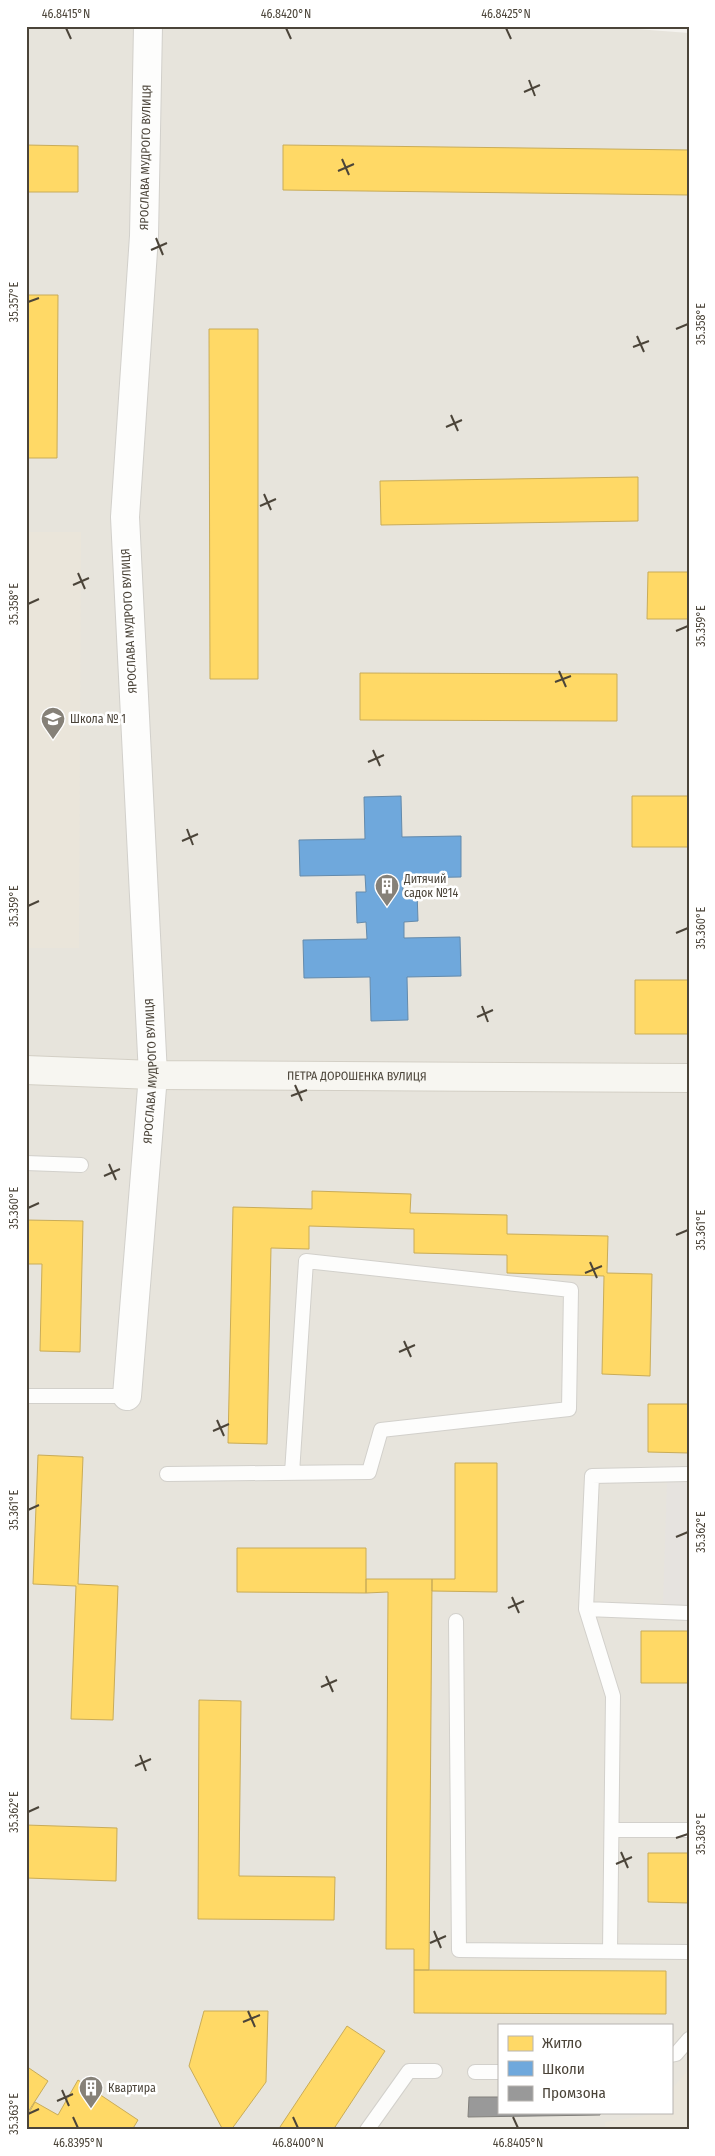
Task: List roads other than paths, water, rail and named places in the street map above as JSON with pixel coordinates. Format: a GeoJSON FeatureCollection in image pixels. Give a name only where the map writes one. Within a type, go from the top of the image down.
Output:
{"type":"FeatureCollection","features":[{"type":"Feature","properties":{"kind":"street","name":"ЯРОСЛАВА МУДРОГО ВУЛИЦЯ"},"geometry":{"type":"LineString","coordinates":[[127,1396],[153,1075],[125,516],[144,236],[148,26]]}},
{"type":"Feature","properties":{"kind":"street","name":"ПЕТРА ДОРОШЕНКА ВУЛИЦЯ"},"geometry":{"type":"LineString","coordinates":[[26,1070],[153,1075],[689,1078]]}},
{"type":"Feature","properties":{"kind":"lane"},"geometry":{"type":"LineString","coordinates":[[26,1163],[81,1165]]}},
{"type":"Feature","properties":{"kind":"lane"},"geometry":{"type":"LineString","coordinates":[[167,1474],[292,1473],[369,1472],[380,1430],[569,1409],[571,1290],[306,1261],[292,1473]]}},
{"type":"Feature","properties":{"kind":"lane"},"geometry":{"type":"LineString","coordinates":[[26,1396],[127,1396]]}},
{"type":"Feature","properties":{"kind":"lane"},"geometry":{"type":"LineString","coordinates":[[610,1951],[613,1696],[586,1609],[592,1476],[689,1474]]}},
{"type":"Feature","properties":{"kind":"lane"},"geometry":{"type":"LineString","coordinates":[[586,1609],[689,1613]]}},
{"type":"Feature","properties":{"kind":"lane"},"geometry":{"type":"LineString","coordinates":[[456,1622],[459,1950],[689,1952]]}},
{"type":"Feature","properties":{"kind":"lane"},"geometry":{"type":"LineString","coordinates":[[612,1830],[689,1830]]}},
{"type":"Feature","properties":{"kind":"lane"},"geometry":{"type":"LineString","coordinates":[[672,2055],[676,2054],[689,2039]]}},
{"type":"Feature","properties":{"kind":"lane"},"geometry":{"type":"LineString","coordinates":[[368,2130],[409,2071],[435,2071]]}},
{"type":"Feature","properties":{"kind":"lane"},"geometry":{"type":"LineString","coordinates":[[475,2072],[498,2072]]}},
{"type":"Feature","properties":{"kind":"place","name":"Школа № 1"},"geometry":{"type":"Point","coordinates":[53,740]}},
{"type":"Feature","properties":{"kind":"place","name":"Дитячий садок №14"},"geometry":{"type":"Point","coordinates":[387,907]}},
{"type":"Feature","properties":{"kind":"place","name":"Квартира"},"geometry":{"type":"Point","coordinates":[91,2109]}}]}
